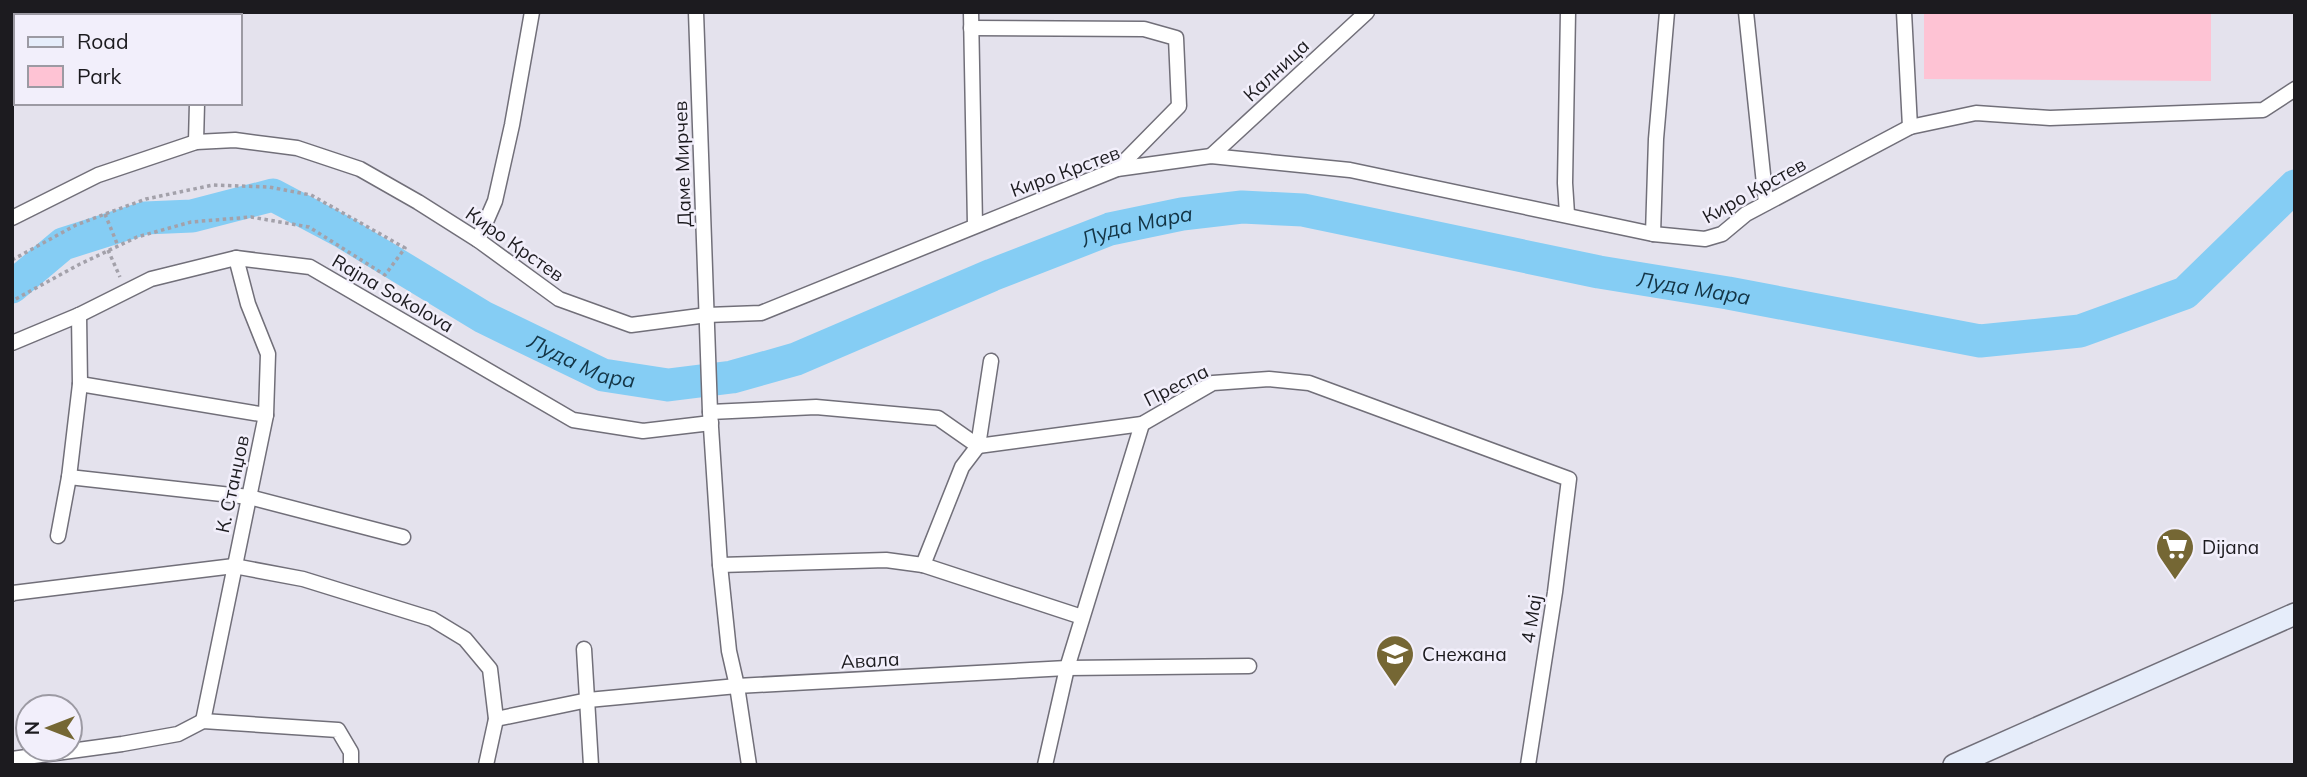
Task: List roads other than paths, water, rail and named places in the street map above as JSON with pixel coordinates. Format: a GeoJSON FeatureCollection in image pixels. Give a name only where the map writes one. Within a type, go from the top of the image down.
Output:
{"type":"FeatureCollection","features":[{"type":"Feature","properties":{"kind":"main road"},"geometry":{"type":"LineString","coordinates":[[1954,765],[2295,614]]}},
{"type":"Feature","properties":{"kind":"street"},"geometry":{"type":"LineString","coordinates":[[478,240],[495,201],[532,12]]}},
{"type":"Feature","properties":{"kind":"street","name":"Даме Мирчев"},"geometry":{"type":"LineString","coordinates":[[696,12],[711,418],[720,565],[729,651],[749,765]]}},
{"type":"Feature","properties":{"kind":"street"},"geometry":{"type":"LineString","coordinates":[[971,12],[975,225]]}},
{"type":"Feature","properties":{"kind":"street","name":"Калница"},"geometry":{"type":"LineString","coordinates":[[1211,156],[1367,12]]}},
{"type":"Feature","properties":{"kind":"street"},"geometry":{"type":"LineString","coordinates":[[1567,214],[1565,183],[1568,12]]}},
{"type":"Feature","properties":{"kind":"street"},"geometry":{"type":"LineString","coordinates":[[1653,234],[1656,139],[1667,12]]}},
{"type":"Feature","properties":{"kind":"street"},"geometry":{"type":"LineString","coordinates":[[1746,12],[1766,203]]}},
{"type":"Feature","properties":{"kind":"street"},"geometry":{"type":"LineString","coordinates":[[1904,12],[1910,127]]}},
{"type":"Feature","properties":{"kind":"street"},"geometry":{"type":"LineString","coordinates":[[971,28],[1144,29],[1176,38],[1179,106],[1117,169]]}},
{"type":"Feature","properties":{"kind":"street","name":"Киро Крстев"},"geometry":{"type":"LineString","coordinates":[[12,218],[98,175],[196,142],[235,140],[297,148],[360,169],[478,240],[559,299],[631,325],[707,315],[761,313],[1117,169],[1211,156],[1350,170],[1653,234],[1705,239],[1722,234],[1746,214],[1910,127],[1976,113],[2050,118],[2263,110],[2295,89]]}},
{"type":"Feature","properties":{"kind":"street"},"geometry":{"type":"LineString","coordinates":[[196,142],[197,105]]}},
{"type":"Feature","properties":{"kind":"street","name":"Rajna Sokolova"},"geometry":{"type":"LineString","coordinates":[[12,343],[79,315],[151,279],[236,258],[310,267],[573,420],[643,431],[711,418]]}},
{"type":"Feature","properties":{"kind":"street","name":"К. Станџов"},"geometry":{"type":"LineString","coordinates":[[203,721],[266,415],[268,354],[248,304],[236,258]]}},
{"type":"Feature","properties":{"kind":"street"},"geometry":{"type":"LineString","coordinates":[[58,536],[69,477],[80,384],[79,315]]}},
{"type":"Feature","properties":{"kind":"street"},"geometry":{"type":"LineString","coordinates":[[923,565],[962,467],[978,446],[991,361]]}},
{"type":"Feature","properties":{"kind":"street","name":"Преспа"},"geometry":{"type":"LineString","coordinates":[[978,446],[1142,425],[1213,383],[1269,379],[1309,383],[1569,479]]}},
{"type":"Feature","properties":{"kind":"street"},"geometry":{"type":"LineString","coordinates":[[80,384],[266,415]]}},
{"type":"Feature","properties":{"kind":"street"},"geometry":{"type":"LineString","coordinates":[[711,418],[816,407],[938,418],[978,446]]}},
{"type":"Feature","properties":{"kind":"street"},"geometry":{"type":"LineString","coordinates":[[1045,765],[1067,668],[1142,425]]}},
{"type":"Feature","properties":{"kind":"street"},"geometry":{"type":"LineString","coordinates":[[69,477],[249,497],[403,537]]}},
{"type":"Feature","properties":{"kind":"street","name":"4 Мај"},"geometry":{"type":"LineString","coordinates":[[1528,765],[1555,592],[1569,479]]}},
{"type":"Feature","properties":{"kind":"street"},"geometry":{"type":"LineString","coordinates":[[720,565],[886,561],[923,565],[1082,617]]}},
{"type":"Feature","properties":{"kind":"street"},"geometry":{"type":"LineString","coordinates":[[12,594],[234,566],[303,579],[432,620],[465,639],[490,670],[496,719],[486,765]]}},
{"type":"Feature","properties":{"kind":"street"},"geometry":{"type":"LineString","coordinates":[[584,649],[590,765]]}},
{"type":"Feature","properties":{"kind":"street","name":"Авала"},"geometry":{"type":"LineString","coordinates":[[496,719],[587,700],[737,686],[1067,668],[1249,666]]}},
{"type":"Feature","properties":{"kind":"street"},"geometry":{"type":"LineString","coordinates":[[12,759],[178,734],[203,721],[338,730],[351,752],[351,765]]}},
{"type":"Feature","properties":{"kind":"waterway","name":"Луда Мара"},"geometry":{"type":"LineString","coordinates":[[12,287],[63,244],[145,218],[192,216],[273,195],[343,232],[483,317],[603,375],[668,385],[732,377],[796,359],[992,275],[1110,229],[1182,214],[1242,207],[1303,210],[1599,272],[1728,293],[1980,341],[2080,331],[2185,293],[2295,186]]}},
{"type":"Feature","properties":{"kind":"place","name":"Dijana"},"geometry":{"type":"Point","coordinates":[2175,581]}},
{"type":"Feature","properties":{"kind":"place","name":"Снежана"},"geometry":{"type":"Point","coordinates":[1395,688]}}]}
